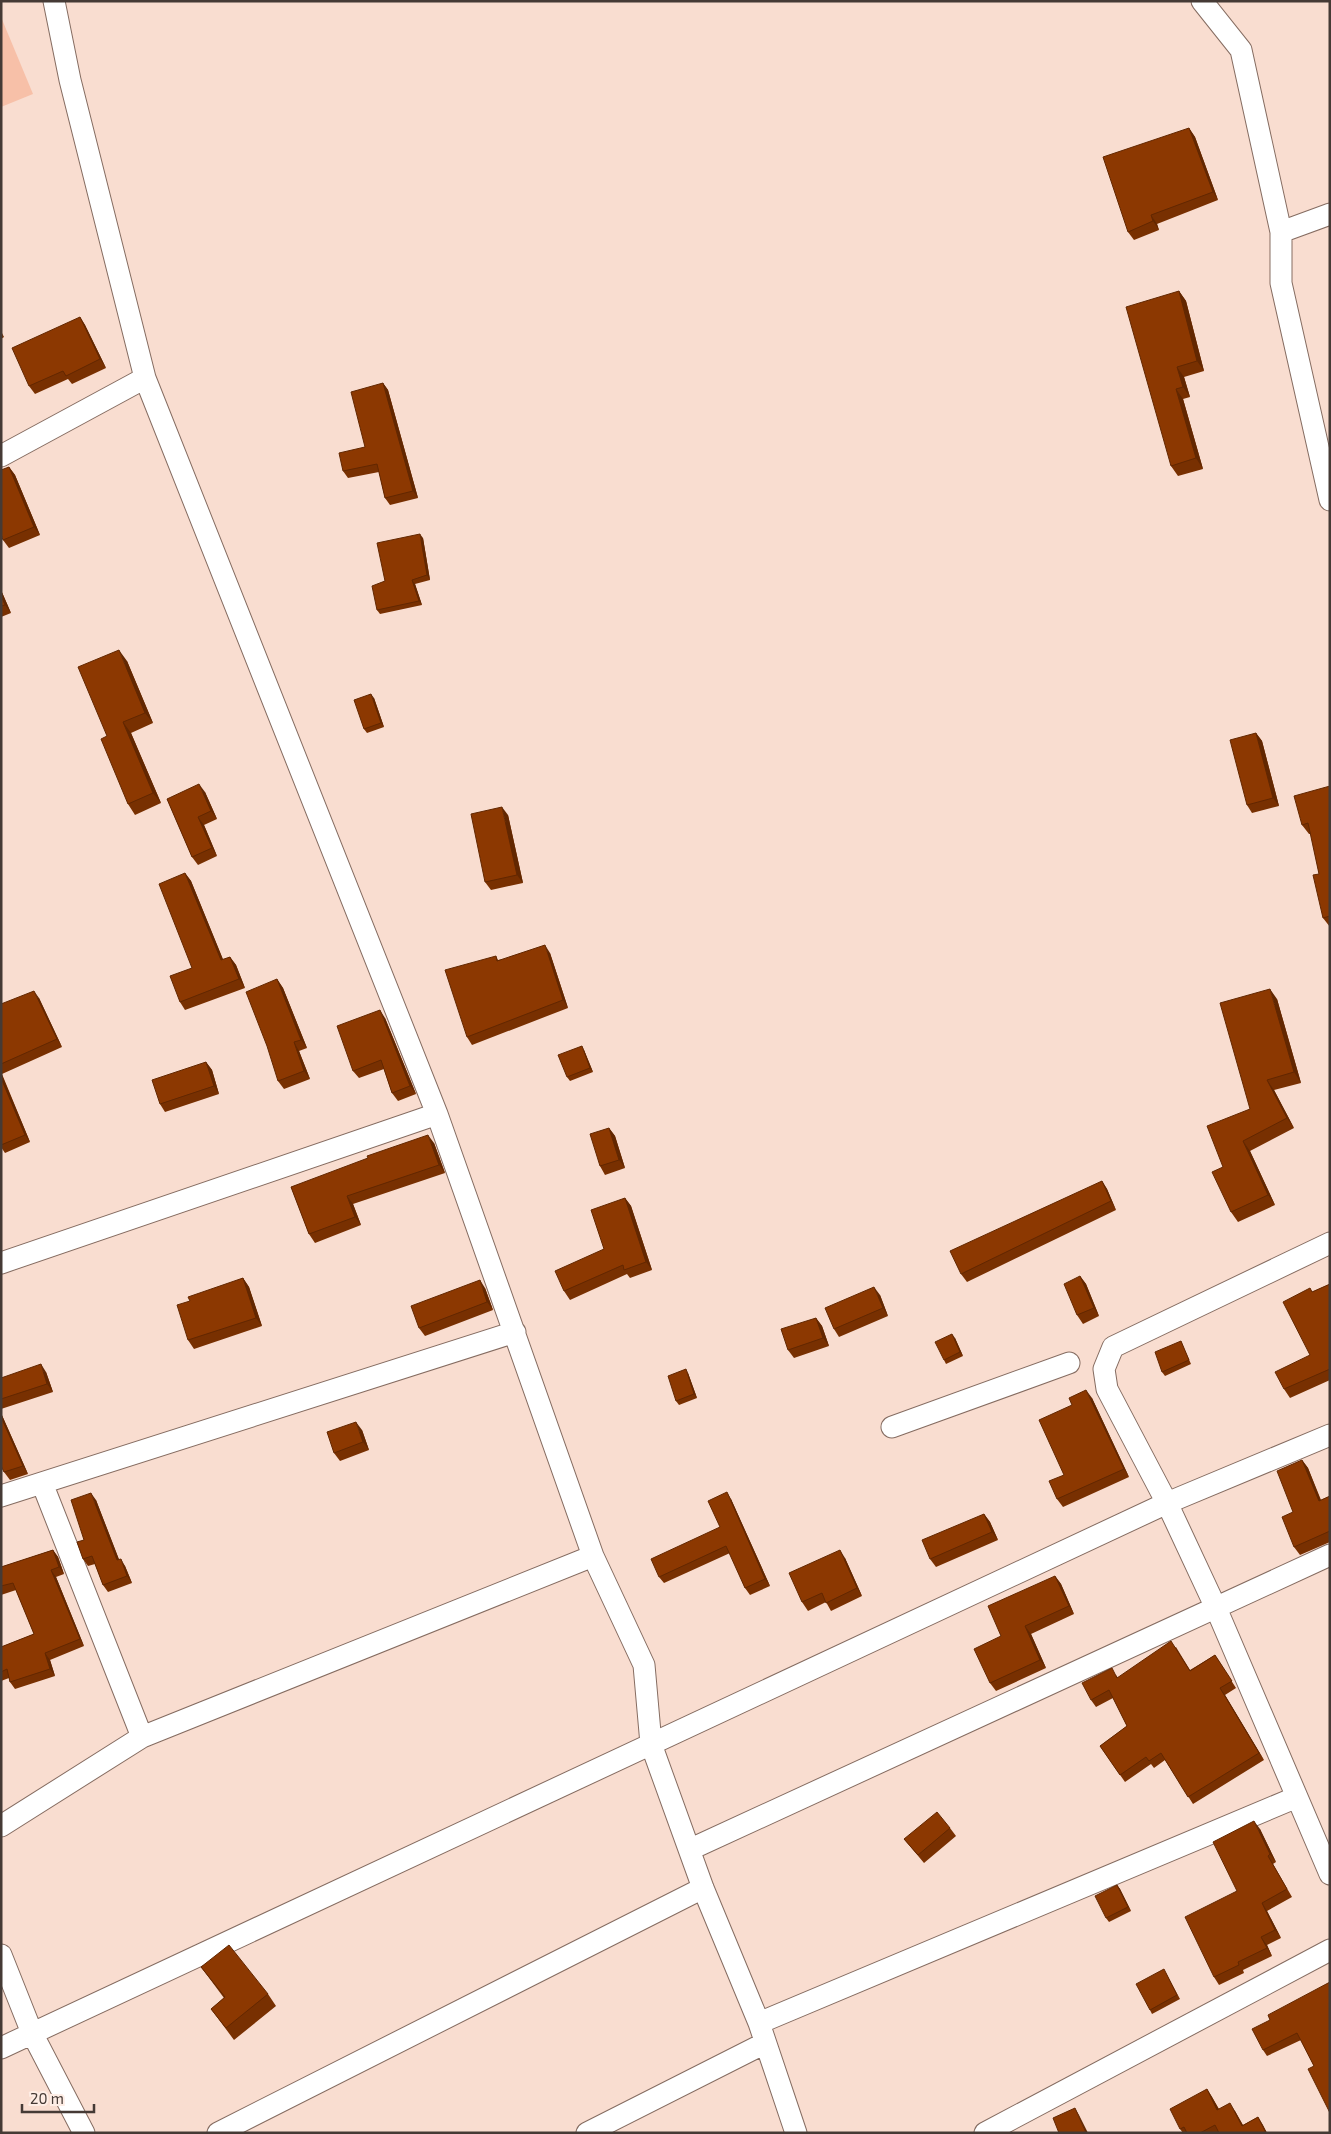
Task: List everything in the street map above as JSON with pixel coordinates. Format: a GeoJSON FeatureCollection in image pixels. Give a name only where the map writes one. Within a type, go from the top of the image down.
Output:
{"type":"FeatureCollection","features":[{"type":"Feature","properties":{"kind":"street"},"geometry":{"type":"LineString","coordinates":[[54,1],[70,80],[145,378],[437,1114],[592,1556],[644,1665],[651,1744],[691,1849],[703,1888],[762,2033],[796,2133]]}},
{"type":"Feature","properties":{"kind":"street"},"geometry":{"type":"LineString","coordinates":[[1202,1],[1241,50],[1281,232],[1281,283],[1330,500]]}},
{"type":"Feature","properties":{"kind":"street"},"geometry":{"type":"LineString","coordinates":[[1281,232],[1330,214]]}},
{"type":"Feature","properties":{"kind":"street"},"geometry":{"type":"LineString","coordinates":[[1,456],[145,378]]}},
{"type":"Feature","properties":{"kind":"street"},"geometry":{"type":"LineString","coordinates":[[1,1263],[437,1114]]}},
{"type":"Feature","properties":{"kind":"street"},"geometry":{"type":"LineString","coordinates":[[1330,1243],[1114,1347],[1104,1369],[1107,1389],[1167,1503],[1216,1608],[1330,1874]]}},
{"type":"Feature","properties":{"kind":"street"},"geometry":{"type":"LineString","coordinates":[[1,1496],[515,1332]]}},
{"type":"Feature","properties":{"kind":"street"},"geometry":{"type":"LineString","coordinates":[[892,1427],[1069,1363]]}},
{"type":"Feature","properties":{"kind":"street"},"geometry":{"type":"LineString","coordinates":[[1,2048],[1167,1503],[1330,1435]]}},
{"type":"Feature","properties":{"kind":"street"},"geometry":{"type":"LineString","coordinates":[[42,1483],[142,1737]]}},
{"type":"Feature","properties":{"kind":"street"},"geometry":{"type":"LineString","coordinates":[[691,1849],[1330,1555]]}},
{"type":"Feature","properties":{"kind":"street"},"geometry":{"type":"LineString","coordinates":[[1,1826],[142,1737],[592,1556]]}},
{"type":"Feature","properties":{"kind":"street"},"geometry":{"type":"LineString","coordinates":[[586,2133],[762,2033],[1297,1797]]}},
{"type":"Feature","properties":{"kind":"street"},"geometry":{"type":"LineString","coordinates":[[218,2133],[703,1888]]}},
{"type":"Feature","properties":{"kind":"street"},"geometry":{"type":"LineString","coordinates":[[985,2133],[1330,1950]]}},
{"type":"Feature","properties":{"kind":"street"},"geometry":{"type":"LineString","coordinates":[[1,1955],[32,2033],[84,2133]]}},
{"type":"Feature","properties":{"kind":"shaded area"},"geometry":{"type":"Polygon","coordinates":[[[1,17],[33,94],[1,107],[1,17]]]}},
{"type":"Feature","properties":{"kind":"building"},"geometry":{"type":"Polygon","coordinates":[[[1189,128],[1213,192],[1151,215],[1153,221],[1128,232],[1103,157],[1189,128]]]}},
{"type":"Feature","properties":{"kind":"building"},"geometry":{"type":"Polygon","coordinates":[[[1179,291],[1197,361],[1177,367],[1183,387],[1176,389],[1196,458],[1171,466],[1126,307],[1179,291]]]}},
{"type":"Feature","properties":{"kind":"building"},"geometry":{"type":"Polygon","coordinates":[[[80,317],[100,359],[66,376],[63,371],[29,386],[12,348],[80,317]]]}},
{"type":"Feature","properties":{"kind":"building"},"geometry":{"type":"Polygon","coordinates":[[[383,383],[413,491],[385,498],[377,464],[343,471],[339,453],[365,447],[351,392],[383,383]]]}},
{"type":"Feature","properties":{"kind":"building"},"geometry":{"type":"Polygon","coordinates":[[[9,467],[34,527],[3,540],[1,534],[1,470],[9,467]]]}},
{"type":"Feature","properties":{"kind":"building"},"geometry":{"type":"Polygon","coordinates":[[[420,534],[427,575],[412,580],[419,601],[377,610],[372,586],[385,581],[377,543],[420,534]]]}},
{"type":"Feature","properties":{"kind":"building"},"geometry":{"type":"Polygon","coordinates":[[[1,596],[5,605],[1,606],[1,596]]]}},
{"type":"Feature","properties":{"kind":"building"},"geometry":{"type":"Polygon","coordinates":[[[119,650],[145,713],[123,722],[153,793],[128,804],[101,739],[107,736],[78,667],[119,650]]]}},
{"type":"Feature","properties":{"kind":"building"},"geometry":{"type":"Polygon","coordinates":[[[371,694],[381,723],[364,729],[354,700],[371,694]]]}},
{"type":"Feature","properties":{"kind":"building"},"geometry":{"type":"Polygon","coordinates":[[[1256,733],[1273,798],[1247,805],[1230,740],[1256,733]]]}},
{"type":"Feature","properties":{"kind":"building"},"geometry":{"type":"Polygon","coordinates":[[[199,784],[211,811],[198,817],[212,848],[192,857],[167,799],[199,784]]]}},
{"type":"Feature","properties":{"kind":"building"},"geometry":{"type":"Polygon","coordinates":[[[1330,786],[1330,916],[1323,918],[1313,875],[1319,874],[1308,823],[1302,825],[1294,796],[1330,786]]]}},
{"type":"Feature","properties":{"kind":"building"},"geometry":{"type":"Polygon","coordinates":[[[502,807],[517,875],[485,882],[471,814],[502,807]]]}},
{"type":"Feature","properties":{"kind":"building"},"geometry":{"type":"Polygon","coordinates":[[[185,873],[221,960],[230,957],[239,979],[180,1002],[170,976],[192,968],[159,884],[185,873]]]}},
{"type":"Feature","properties":{"kind":"building"},"geometry":{"type":"Polygon","coordinates":[[[545,945],[563,1000],[467,1037],[445,970],[496,956],[497,961],[545,945]]]}},
{"type":"Feature","properties":{"kind":"building"},"geometry":{"type":"Polygon","coordinates":[[[277,979],[301,1040],[294,1042],[304,1071],[278,1081],[246,992],[277,979]]]}},
{"type":"Feature","properties":{"kind":"building"},"geometry":{"type":"Polygon","coordinates":[[[1270,989],[1294,1072],[1267,1080],[1287,1118],[1243,1141],[1268,1195],[1231,1212],[1212,1172],[1223,1167],[1207,1126],[1250,1109],[1220,1003],[1270,989]]]}},
{"type":"Feature","properties":{"kind":"building"},"geometry":{"type":"Polygon","coordinates":[[[34,991],[57,1039],[1,1064],[1,1004],[34,991]]]}},
{"type":"Feature","properties":{"kind":"building"},"geometry":{"type":"Polygon","coordinates":[[[380,1010],[410,1086],[392,1093],[381,1060],[353,1071],[337,1026],[380,1010]]]}},
{"type":"Feature","properties":{"kind":"building"},"geometry":{"type":"Polygon","coordinates":[[[582,1046],[590,1068],[567,1077],[558,1055],[582,1046]]]}},
{"type":"Feature","properties":{"kind":"building"},"geometry":{"type":"Polygon","coordinates":[[[206,1062],[214,1086],[160,1104],[152,1080],[206,1062]]]}},
{"type":"Feature","properties":{"kind":"building"},"geometry":{"type":"Polygon","coordinates":[[[1,1078],[25,1135],[1,1145],[1,1078]]]}},
{"type":"Feature","properties":{"kind":"building"},"geometry":{"type":"Polygon","coordinates":[[[609,1128],[619,1160],[600,1166],[590,1134],[609,1128]]]}},
{"type":"Feature","properties":{"kind":"building"},"geometry":{"type":"Polygon","coordinates":[[[428,1135],[439,1165],[347,1196],[355,1217],[309,1234],[291,1187],[368,1158],[367,1156],[428,1135]]]}},
{"type":"Feature","properties":{"kind":"building"},"geometry":{"type":"Polygon","coordinates":[[[1102,1181],[1111,1201],[961,1274],[950,1251],[1102,1181]]]}},
{"type":"Feature","properties":{"kind":"building"},"geometry":{"type":"Polygon","coordinates":[[[625,1198],[646,1262],[624,1270],[623,1265],[564,1291],[555,1271],[604,1249],[591,1210],[625,1198]]]}},
{"type":"Feature","properties":{"kind":"building"},"geometry":{"type":"Polygon","coordinates":[[[1080,1276],[1094,1308],[1077,1315],[1064,1284],[1080,1276]]]}},
{"type":"Feature","properties":{"kind":"building"},"geometry":{"type":"Polygon","coordinates":[[[243,1278],[256,1318],[188,1340],[177,1305],[190,1301],[188,1297],[243,1278]]]}},
{"type":"Feature","properties":{"kind":"building"},"geometry":{"type":"Polygon","coordinates":[[[480,1280],[487,1302],[419,1328],[411,1306],[480,1280]]]}},
{"type":"Feature","properties":{"kind":"building"},"geometry":{"type":"Polygon","coordinates":[[[1330,1284],[1330,1369],[1284,1389],[1275,1372],[1310,1355],[1283,1302],[1310,1288],[1312,1292],[1330,1284]]]}},
{"type":"Feature","properties":{"kind":"building"},"geometry":{"type":"Polygon","coordinates":[[[874,1287],[883,1308],[834,1329],[825,1308],[874,1287]]]}},
{"type":"Feature","properties":{"kind":"building"},"geometry":{"type":"Polygon","coordinates":[[[816,1318],[823,1338],[788,1350],[781,1329],[816,1318]]]}},
{"type":"Feature","properties":{"kind":"building"},"geometry":{"type":"Polygon","coordinates":[[[952,1334],[960,1352],[944,1360],[935,1342],[952,1334]]]}},
{"type":"Feature","properties":{"kind":"building"},"geometry":{"type":"Polygon","coordinates":[[[1181,1341],[1189,1360],[1162,1372],[1155,1352],[1181,1341]]]}},
{"type":"Feature","properties":{"kind":"building"},"geometry":{"type":"Polygon","coordinates":[[[41,1364],[47,1384],[1,1399],[1,1378],[41,1364]]]}},
{"type":"Feature","properties":{"kind":"building"},"geometry":{"type":"Polygon","coordinates":[[[686,1369],[694,1394],[676,1401],[668,1376],[686,1369]]]}},
{"type":"Feature","properties":{"kind":"building"},"geometry":{"type":"Polygon","coordinates":[[[1086,1390],[1124,1469],[1057,1499],[1049,1481],[1064,1475],[1039,1420],[1072,1405],[1069,1398],[1086,1390]]]}},
{"type":"Feature","properties":{"kind":"building"},"geometry":{"type":"Polygon","coordinates":[[[1,1417],[23,1466],[4,1472],[1,1466],[1,1417]]]}},
{"type":"Feature","properties":{"kind":"building"},"geometry":{"type":"Polygon","coordinates":[[[356,1422],[363,1442],[334,1453],[327,1432],[356,1422]]]}},
{"type":"Feature","properties":{"kind":"building"},"geometry":{"type":"Polygon","coordinates":[[[1302,1460],[1319,1501],[1330,1496],[1330,1531],[1294,1547],[1282,1517],[1293,1512],[1277,1471],[1302,1460]]]}},
{"type":"Feature","properties":{"kind":"building"},"geometry":{"type":"Polygon","coordinates":[[[727,1492],[765,1579],[745,1588],[726,1546],[659,1577],[651,1559],[720,1527],[708,1501],[727,1492]]]}},
{"type":"Feature","properties":{"kind":"building"},"geometry":{"type":"Polygon","coordinates":[[[91,1493],[117,1560],[121,1559],[127,1576],[103,1585],[92,1556],[83,1559],[77,1542],[84,1540],[71,1500],[91,1493]]]}},
{"type":"Feature","properties":{"kind":"building"},"geometry":{"type":"Polygon","coordinates":[[[984,1514],[992,1532],[930,1559],[922,1540],[984,1514]]]}},
{"type":"Feature","properties":{"kind":"building"},"geometry":{"type":"Polygon","coordinates":[[[53,1550],[59,1567],[51,1570],[80,1639],[45,1653],[50,1669],[10,1682],[7,1669],[1,1672],[1,1647],[34,1634],[13,1583],[1,1586],[1,1567],[53,1550]]]}},
{"type":"Feature","properties":{"kind":"building"},"geometry":{"type":"Polygon","coordinates":[[[840,1550],[857,1588],[826,1603],[822,1593],[802,1602],[789,1573],[840,1550]]]}},
{"type":"Feature","properties":{"kind":"building"},"geometry":{"type":"Polygon","coordinates":[[[1055,1576],[1069,1606],[1025,1626],[1040,1660],[990,1683],[974,1649],[1001,1636],[988,1606],[1055,1576]]]}},
{"type":"Feature","properties":{"kind":"building"},"geometry":{"type":"Polygon","coordinates":[[[1171,1641],[1190,1671],[1215,1655],[1232,1681],[1220,1688],[1259,1753],[1188,1797],[1161,1753],[1149,1761],[1146,1757],[1120,1775],[1100,1746],[1127,1726],[1109,1690],[1091,1700],[1082,1683],[1112,1668],[1117,1678],[1171,1641]]]}},
{"type":"Feature","properties":{"kind":"building"},"geometry":{"type":"Polygon","coordinates":[[[937,1812],[950,1828],[918,1855],[904,1839],[937,1812]]]}},
{"type":"Feature","properties":{"kind":"building"},"geometry":{"type":"Polygon","coordinates":[[[1254,1821],[1270,1854],[1268,1856],[1287,1889],[1262,1903],[1275,1930],[1261,1937],[1267,1948],[1238,1962],[1239,1965],[1214,1977],[1185,1917],[1237,1891],[1213,1842],[1254,1821]]]}},
{"type":"Feature","properties":{"kind":"building"},"geometry":{"type":"Polygon","coordinates":[[[1117,1885],[1128,1907],[1106,1918],[1095,1896],[1117,1885]]]}},
{"type":"Feature","properties":{"kind":"building"},"geometry":{"type":"Polygon","coordinates":[[[229,1945],[268,1994],[226,2028],[211,2009],[225,1997],[201,1967],[229,1945]]]}},
{"type":"Feature","properties":{"kind":"building"},"geometry":{"type":"Polygon","coordinates":[[[1164,1969],[1177,1995],[1150,2010],[1136,1984],[1164,1969]]]}},
{"type":"Feature","properties":{"kind":"building"},"geometry":{"type":"Polygon","coordinates":[[[1330,1982],[1330,2113],[1308,2069],[1314,2066],[1297,2033],[1263,2050],[1252,2029],[1270,2020],[1268,2015],[1330,1982]]]}},
{"type":"Feature","properties":{"kind":"building"},"geometry":{"type":"Polygon","coordinates":[[[1207,2089],[1217,2110],[1230,2103],[1242,2126],[1258,2117],[1266,2133],[1219,2133],[1215,2125],[1200,2133],[1187,2133],[1184,2127],[1180,2129],[1170,2109],[1207,2089]]]}},
{"type":"Feature","properties":{"kind":"building"},"geometry":{"type":"Polygon","coordinates":[[[1075,2108],[1086,2133],[1059,2133],[1053,2118],[1075,2108]]]}}]}
